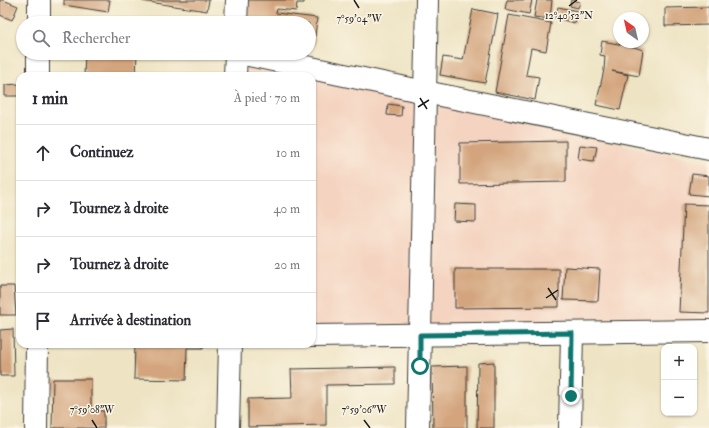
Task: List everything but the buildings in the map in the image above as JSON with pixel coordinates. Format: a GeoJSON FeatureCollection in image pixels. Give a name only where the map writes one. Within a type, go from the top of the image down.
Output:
{"type":"FeatureCollection","features":[{"type":"Feature","properties":{"kind":"street"},"geometry":{"type":"LineString","coordinates":[[38,16],[39,0]]}},
{"type":"Feature","properties":{"kind":"street"},"geometry":{"type":"LineString","coordinates":[[236,16],[237,0]]}},
{"type":"Feature","properties":{"kind":"street"},"geometry":{"type":"LineString","coordinates":[[418,428],[427,0]]}},
{"type":"Feature","properties":{"kind":"street"},"geometry":{"type":"LineString","coordinates":[[38,60],[38,72]]}},
{"type":"Feature","properties":{"kind":"street"},"geometry":{"type":"LineString","coordinates":[[235,72],[236,60]]}},
{"type":"Feature","properties":{"kind":"street"},"geometry":{"type":"LineString","coordinates":[[271,60],[709,149]]}},
{"type":"Feature","properties":{"kind":"street"},"geometry":{"type":"LineString","coordinates":[[316,336],[709,331]]}},
{"type":"Feature","properties":{"kind":"street"},"geometry":{"type":"LineString","coordinates":[[570,428],[572,333]]}},
{"type":"Feature","properties":{"kind":"street"},"geometry":{"type":"LineString","coordinates":[[36,348],[36,428]]}},
{"type":"Feature","properties":{"kind":"street"},"geometry":{"type":"LineString","coordinates":[[228,428],[230,348]]}},
{"type":"Feature","properties":{"kind":"shaded area"},"geometry":{"type":"Polygon","coordinates":[[[247,61],[297,72],[246,72],[247,61]]]}},
{"type":"Feature","properties":{"kind":"shaded area"},"geometry":{"type":"Polygon","coordinates":[[[316,76],[709,163],[709,323],[316,326],[316,76]]]}},
{"type":"Feature","properties":{"kind":"route"},"geometry":{"type":"LineString","coordinates":[[420,366],[420,335],[572,333],[571,396]]}}]}
